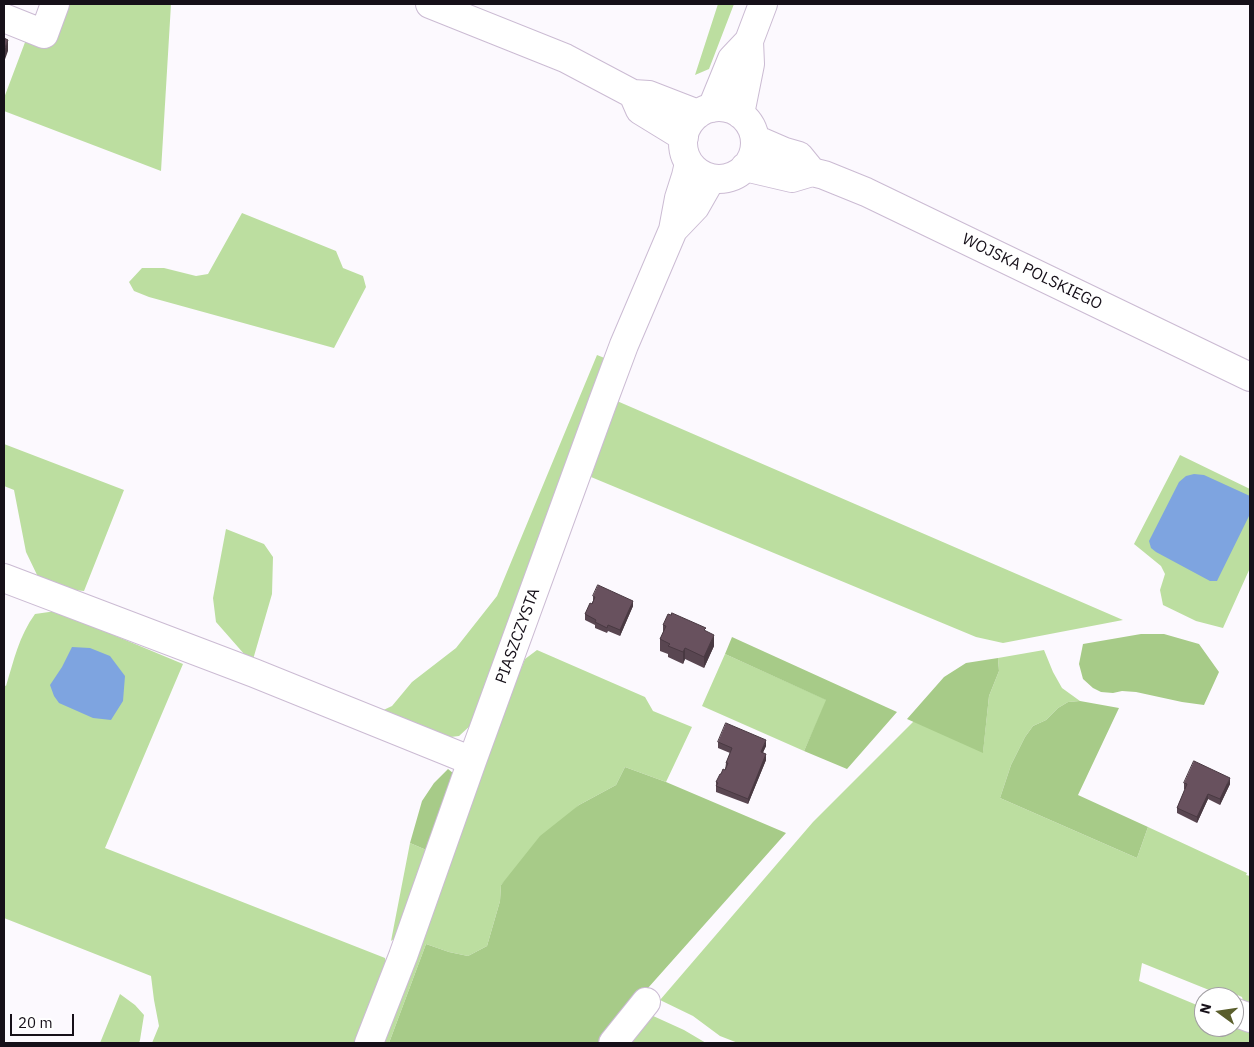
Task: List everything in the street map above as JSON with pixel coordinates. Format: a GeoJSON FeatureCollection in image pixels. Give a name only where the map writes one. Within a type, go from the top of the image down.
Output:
{"type":"FeatureCollection","features":[{"type":"Feature","properties":{"kind":"street"},"geometry":{"type":"LineString","coordinates":[[4,18],[44,34],[55,4]]}},
{"type":"Feature","properties":{"kind":"street"},"geometry":{"type":"LineString","coordinates":[[430,4],[566,58],[633,94],[649,95],[705,111],[722,107],[740,114],[752,127],[755,139],[754,153],[750,163],[742,171],[733,177],[722,179],[711,178],[701,174],[692,167],[686,150],[687,127],[705,111],[732,59],[749,40],[763,4]]}},
{"type":"Feature","properties":{"kind":"street"},"geometry":{"type":"LineString","coordinates":[[740,114],[750,64],[749,40]]}},
{"type":"Feature","properties":{"kind":"street"},"geometry":{"type":"LineString","coordinates":[[633,94],[640,110],[686,150]]}},
{"type":"Feature","properties":{"kind":"street","name":"WOJSKA POLSKIEGO"},"geometry":{"type":"LineString","coordinates":[[755,139],[799,156],[812,172]]}},
{"type":"Feature","properties":{"kind":"street","name":"PIASZCZYSTA"},"geometry":{"type":"LineString","coordinates":[[369,1043],[403,956],[605,396],[673,230],[679,198],[686,176],[686,150]]}},
{"type":"Feature","properties":{"kind":"street","name":"WOJSKA POLSKIEGO"},"geometry":{"type":"LineString","coordinates":[[746,167],[792,178],[812,172],[866,192],[1250,377]]}},
{"type":"Feature","properties":{"kind":"street","name":"PIASZCZYSTA"},"geometry":{"type":"LineString","coordinates":[[673,230],[695,206],[711,178]]}},
{"type":"Feature","properties":{"kind":"street"},"geometry":{"type":"LineString","coordinates":[[4,578],[254,673],[472,761]]}},
{"type":"Feature","properties":{"kind":"street"},"geometry":{"type":"LineString","coordinates":[[613,1043],[646,1002]]}},
{"type":"Feature","properties":{"kind":"green space"},"geometry":{"type":"Polygon","coordinates":[[[64,4],[171,4],[161,171],[4,111],[4,98],[27,37],[64,4]]]}},
{"type":"Feature","properties":{"kind":"green space"},"geometry":{"type":"Polygon","coordinates":[[[718,4],[734,4],[709,69],[695,75],[718,4]]]}},
{"type":"Feature","properties":{"kind":"green space"},"geometry":{"type":"Polygon","coordinates":[[[242,213],[336,251],[343,268],[363,276],[366,287],[334,348],[149,297],[134,291],[129,282],[142,268],[164,268],[196,276],[208,274],[242,213]]]}},
{"type":"Feature","properties":{"kind":"green space"},"geometry":{"type":"Polygon","coordinates":[[[597,355],[607,359],[472,724],[459,736],[442,738],[375,714],[392,706],[412,682],[456,648],[497,596],[597,355]]]}},
{"type":"Feature","properties":{"kind":"green space"},"geometry":{"type":"Polygon","coordinates":[[[617,401],[1123,620],[1003,643],[976,637],[591,477],[617,401]]]}},
{"type":"Feature","properties":{"kind":"green space"},"geometry":{"type":"Polygon","coordinates":[[[4,444],[124,490],[84,591],[64,589],[39,579],[26,552],[14,490],[4,486],[4,444]]]}},
{"type":"Feature","properties":{"kind":"green space"},"geometry":{"type":"Polygon","coordinates":[[[1180,455],[1250,489],[1250,568],[1223,628],[1196,621],[1163,605],[1160,590],[1165,574],[1161,566],[1134,544],[1180,455]]]}},
{"type":"Feature","properties":{"kind":"green space"},"geometry":{"type":"Polygon","coordinates":[[[226,529],[264,544],[273,557],[272,594],[252,663],[216,622],[213,598],[226,529]]]}},
{"type":"Feature","properties":{"kind":"green space"},"geometry":{"type":"Polygon","coordinates":[[[56,611],[183,664],[105,848],[385,958],[387,967],[356,1043],[152,1043],[159,1026],[151,976],[4,918],[4,685],[6,686],[14,658],[29,622],[35,614],[56,611]]]}},
{"type":"Feature","properties":{"kind":"green space"},"geometry":{"type":"Polygon","coordinates":[[[1141,634],[1164,634],[1199,644],[1219,672],[1204,705],[1136,692],[1101,692],[1083,679],[1079,664],[1083,644],[1141,634]]]}},
{"type":"Feature","properties":{"kind":"green space"},"geometry":{"type":"Polygon","coordinates":[[[732,637],[897,712],[847,769],[804,751],[826,700],[725,654],[732,637]]]}},
{"type":"Feature","properties":{"kind":"green space"},"geometry":{"type":"Polygon","coordinates":[[[537,650],[645,697],[653,711],[692,727],[666,782],[625,767],[616,785],[579,805],[501,885],[500,901],[487,946],[468,956],[426,944],[389,1043],[380,1043],[502,715],[525,659],[537,650]]]}},
{"type":"Feature","properties":{"kind":"green space"},"geometry":{"type":"Polygon","coordinates":[[[1044,650],[1062,688],[1080,701],[1068,702],[1058,708],[1046,720],[1033,726],[1025,737],[1011,765],[1000,798],[1137,858],[1148,827],[1250,876],[1250,1008],[1244,1005],[1244,987],[1202,987],[1142,963],[1139,981],[1194,1004],[1194,1037],[1244,1037],[1244,1026],[1250,1029],[1250,1043],[738,1043],[720,1036],[693,1016],[660,1000],[813,822],[914,721],[983,752],[989,696],[999,671],[998,658],[1044,650]]]}},
{"type":"Feature","properties":{"kind":"green space"},"geometry":{"type":"Polygon","coordinates":[[[725,654],[827,700],[804,751],[702,706],[725,654]]]}},
{"type":"Feature","properties":{"kind":"green space"},"geometry":{"type":"Polygon","coordinates":[[[998,658],[999,671],[989,696],[983,753],[907,719],[944,677],[966,663],[998,658]]]}},
{"type":"Feature","properties":{"kind":"green space"},"geometry":{"type":"Polygon","coordinates":[[[1080,701],[1119,708],[1078,795],[1148,827],[1137,858],[1000,798],[1011,765],[1025,737],[1033,726],[1046,720],[1058,708],[1068,702],[1080,701]]]}},
{"type":"Feature","properties":{"kind":"green space"},"geometry":{"type":"Polygon","coordinates":[[[625,767],[666,782],[786,833],[599,1043],[389,1043],[426,944],[468,956],[487,946],[500,901],[501,885],[540,836],[579,805],[616,785],[625,767]]]}},
{"type":"Feature","properties":{"kind":"green space"},"geometry":{"type":"Polygon","coordinates":[[[448,769],[453,773],[431,852],[410,843],[422,801],[434,783],[448,769]]]}},
{"type":"Feature","properties":{"kind":"green space"},"geometry":{"type":"Polygon","coordinates":[[[410,843],[431,852],[398,936],[391,941],[410,843]]]}},
{"type":"Feature","properties":{"kind":"green space"},"geometry":{"type":"Polygon","coordinates":[[[120,994],[135,1005],[144,1015],[139,1043],[100,1043],[120,994]]]}},
{"type":"Feature","properties":{"kind":"green space"},"geometry":{"type":"Polygon","coordinates":[[[651,1015],[684,1030],[706,1043],[627,1043],[651,1015]]]}},
{"type":"Feature","properties":{"kind":"water"},"geometry":{"type":"Polygon","coordinates":[[[1194,474],[1204,475],[1250,496],[1250,514],[1217,581],[1210,581],[1156,552],[1151,548],[1149,541],[1179,482],[1186,476],[1194,474]]]}},
{"type":"Feature","properties":{"kind":"water"},"geometry":{"type":"Polygon","coordinates":[[[72,647],[90,648],[110,656],[125,676],[123,701],[111,720],[93,718],[59,703],[54,696],[50,685],[72,647]]]}},
{"type":"Feature","properties":{"kind":"building"},"geometry":{"type":"Polygon","coordinates":[[[4,38],[8,40],[4,51],[4,38]]]}},
{"type":"Feature","properties":{"kind":"building"},"geometry":{"type":"Polygon","coordinates":[[[598,585],[633,601],[620,630],[608,625],[607,628],[585,614],[590,603],[592,604],[598,585]]]}},
{"type":"Feature","properties":{"kind":"building"},"geometry":{"type":"Polygon","coordinates":[[[672,613],[706,628],[704,630],[714,635],[704,657],[685,648],[683,652],[668,646],[670,644],[660,639],[666,626],[663,625],[668,614],[671,615],[672,613]]]}},
{"type":"Feature","properties":{"kind":"building"},"geometry":{"type":"Polygon","coordinates":[[[726,723],[766,740],[761,752],[766,754],[748,799],[716,786],[720,774],[723,769],[725,770],[728,763],[726,763],[732,748],[718,742],[726,723]]]}},
{"type":"Feature","properties":{"kind":"building"},"geometry":{"type":"Polygon","coordinates":[[[1194,761],[1230,778],[1220,799],[1208,794],[1197,817],[1177,808],[1187,784],[1184,783],[1194,761]]]}}]}
